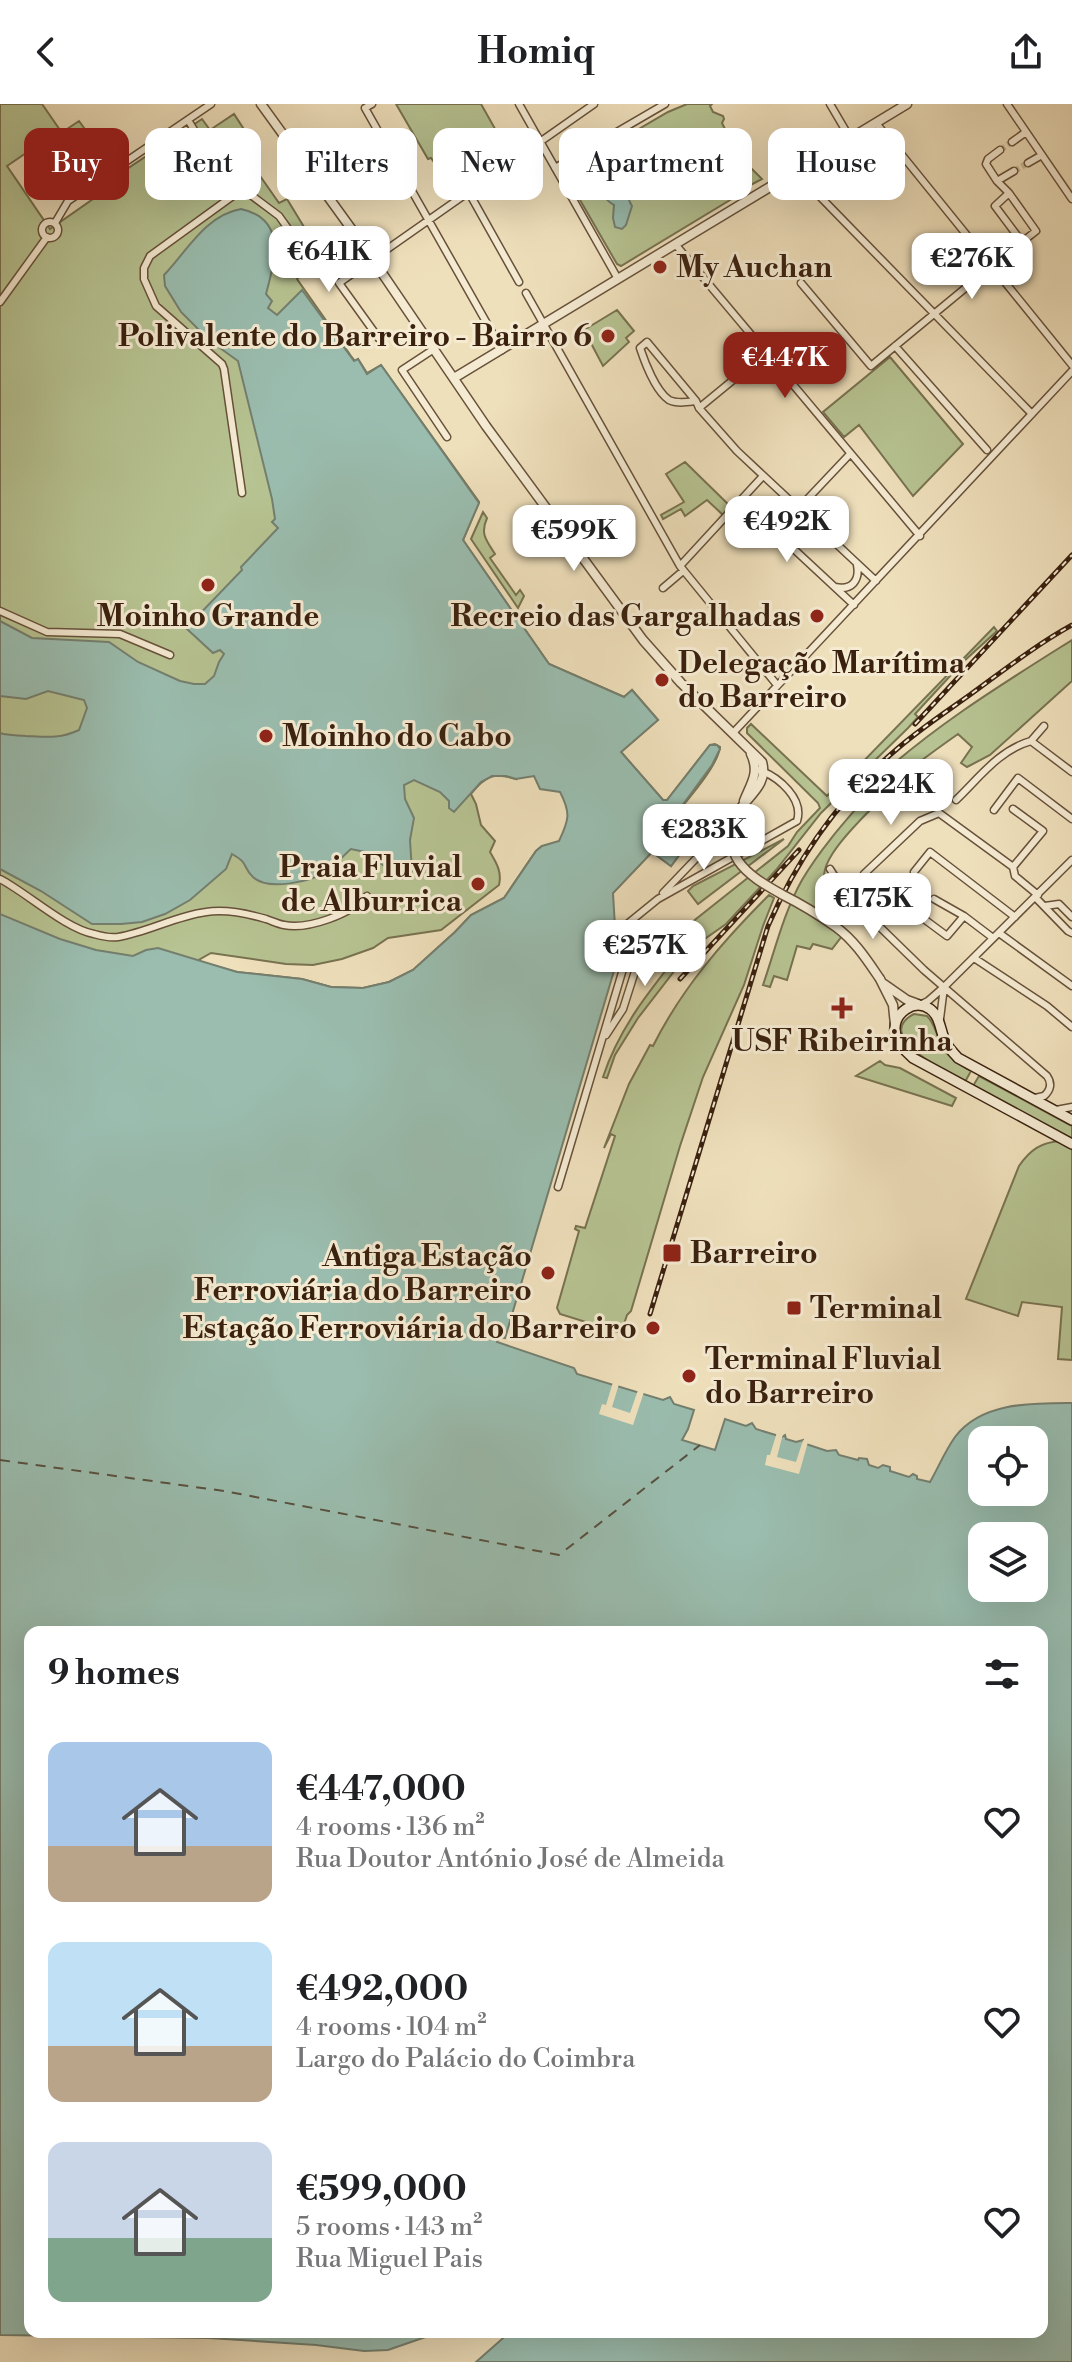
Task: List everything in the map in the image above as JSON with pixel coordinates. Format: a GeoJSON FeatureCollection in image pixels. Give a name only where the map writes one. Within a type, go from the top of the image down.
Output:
{"type":"FeatureCollection","features":[{"type":"Feature","properties":{"kind":"main road"},"geometry":{"type":"LineString","coordinates":[[1072,1120],[958,1058],[946,1042],[934,1013],[918,1004],[901,1013],[895,1026],[898,1041],[913,1058],[1072,1144]]}},
{"type":"Feature","properties":{"kind":"street"},"geometry":{"type":"LineString","coordinates":[[0,302],[47,237],[57,234],[58,226],[55,223],[68,201],[211,104]]}},
{"type":"Feature","properties":{"kind":"street"},"geometry":{"type":"LineString","coordinates":[[261,104],[486,426],[643,640],[681,683],[762,762],[759,787],[740,809],[731,835],[732,848],[746,872],[837,927],[861,952],[893,1005],[895,1026]]}},
{"type":"Feature","properties":{"kind":"street"},"geometry":{"type":"LineString","coordinates":[[372,104],[364,106],[502,350]]}},
{"type":"Feature","properties":{"kind":"street"},"geometry":{"type":"LineString","coordinates":[[519,104],[532,128]]}},
{"type":"Feature","properties":{"kind":"street"},"geometry":{"type":"LineString","coordinates":[[543,140],[594,104]]}},
{"type":"Feature","properties":{"kind":"street"},"geometry":{"type":"LineString","coordinates":[[555,168],[665,104]]}},
{"type":"Feature","properties":{"kind":"street"},"geometry":{"type":"LineString","coordinates":[[830,104],[844,128]]}},
{"type":"Feature","properties":{"kind":"street"},"geometry":{"type":"LineString","coordinates":[[867,128],[907,104]]}},
{"type":"Feature","properties":{"kind":"street"},"geometry":{"type":"LineString","coordinates":[[1007,104],[1072,199]]}},
{"type":"Feature","properties":{"kind":"street"},"geometry":{"type":"LineString","coordinates":[[188,120],[193,128]]}},
{"type":"Feature","properties":{"kind":"street"},"geometry":{"type":"LineString","coordinates":[[876,123],[1072,365]]}},
{"type":"Feature","properties":{"kind":"street"},"geometry":{"type":"LineString","coordinates":[[1012,142],[1026,132]]}},
{"type":"Feature","properties":{"kind":"street"},"geometry":{"type":"LineString","coordinates":[[543,147],[618,279]]}},
{"type":"Feature","properties":{"kind":"street"},"geometry":{"type":"LineString","coordinates":[[1000,150],[986,164],[1041,239]]}},
{"type":"Feature","properties":{"kind":"street"},"geometry":{"type":"LineString","coordinates":[[1028,163],[1042,155]]}},
{"type":"Feature","properties":{"kind":"street"},"geometry":{"type":"LineString","coordinates":[[997,181],[1014,171]]}},
{"type":"Feature","properties":{"kind":"street"},"geometry":{"type":"LineString","coordinates":[[454,378],[768,189]]}},
{"type":"Feature","properties":{"kind":"street"},"geometry":{"type":"LineString","coordinates":[[1009,193],[995,206],[1022,242],[1036,231]]}},
{"type":"Feature","properties":{"kind":"street"},"geometry":{"type":"LineString","coordinates":[[227,200],[150,256],[144,268],[144,279],[156,306],[222,364],[242,493]]}},
{"type":"Feature","properties":{"kind":"street"},"geometry":{"type":"LineString","coordinates":[[256,200],[279,216],[289,230],[304,264]]}},
{"type":"Feature","properties":{"kind":"street"},"geometry":{"type":"LineString","coordinates":[[380,340],[339,283],[455,200]]}},
{"type":"Feature","properties":{"kind":"street"},"geometry":{"type":"LineString","coordinates":[[473,200],[519,282]]}},
{"type":"Feature","properties":{"kind":"street"},"geometry":{"type":"LineString","coordinates":[[823,200],[1032,414]]}},
{"type":"Feature","properties":{"kind":"street"},"geometry":{"type":"LineString","coordinates":[[675,244],[920,536]]}},
{"type":"Feature","properties":{"kind":"street"},"geometry":{"type":"LineString","coordinates":[[801,283],[871,366],[992,266]]}},
{"type":"Feature","properties":{"kind":"street"},"geometry":{"type":"LineString","coordinates":[[526,293],[682,568],[777,685]]}},
{"type":"Feature","properties":{"kind":"street"},"geometry":{"type":"LineString","coordinates":[[766,353],[698,405],[667,398],[647,369],[640,348],[647,342],[698,405],[737,451],[876,581]]}},
{"type":"Feature","properties":{"kind":"street"},"geometry":{"type":"LineString","coordinates":[[895,346],[987,450]]}},
{"type":"Feature","properties":{"kind":"street"},"geometry":{"type":"LineString","coordinates":[[434,349],[402,370],[447,437]]}},
{"type":"Feature","properties":{"kind":"street"},"geometry":{"type":"LineString","coordinates":[[733,733],[1072,371]]}},
{"type":"Feature","properties":{"kind":"street"},"geometry":{"type":"LineString","coordinates":[[781,537],[850,454]]}},
{"type":"Feature","properties":{"kind":"street"},"geometry":{"type":"LineString","coordinates":[[663,588],[763,476]]}},
{"type":"Feature","properties":{"kind":"street"},"geometry":{"type":"LineString","coordinates":[[741,500],[854,605]]}},
{"type":"Feature","properties":{"kind":"street"},"geometry":{"type":"LineString","coordinates":[[835,587],[845,588],[854,584],[858,574],[857,564]]}},
{"type":"Feature","properties":{"kind":"street"},"geometry":{"type":"LineString","coordinates":[[0,611],[47,632],[120,634],[170,655]]}},
{"type":"Feature","properties":{"kind":"street"},"geometry":{"type":"LineString","coordinates":[[956,800],[1000,756],[1017,745],[1031,741],[1044,726]]}},
{"type":"Feature","properties":{"kind":"street"},"geometry":{"type":"LineString","coordinates":[[1031,741],[1072,772]]}},
{"type":"Feature","properties":{"kind":"street"},"geometry":{"type":"LineString","coordinates":[[658,899],[797,821],[799,812],[790,792],[774,777],[760,770]]}},
{"type":"Feature","properties":{"kind":"street"},"geometry":{"type":"LineString","coordinates":[[994,810],[1018,778],[1072,819]]}},
{"type":"Feature","properties":{"kind":"street"},"geometry":{"type":"LineString","coordinates":[[1013,809],[1043,831],[1013,867]]}},
{"type":"Feature","properties":{"kind":"street"},"geometry":{"type":"LineString","coordinates":[[864,874],[920,821],[939,813],[1013,867],[1015,876],[1072,933]]}},
{"type":"Feature","properties":{"kind":"street"},"geometry":{"type":"LineString","coordinates":[[558,1187],[626,959],[626,925],[658,899],[729,824]]}},
{"type":"Feature","properties":{"kind":"street"},"geometry":{"type":"LineString","coordinates":[[914,872],[930,852],[1015,917]]}},
{"type":"Feature","properties":{"kind":"street"},"geometry":{"type":"LineString","coordinates":[[881,981],[907,1000],[918,1004],[928,1001],[1072,860]]}},
{"type":"Feature","properties":{"kind":"street"},"geometry":{"type":"LineString","coordinates":[[830,869],[846,894],[944,987],[1048,1078],[1050,1086],[1046,1094],[1040,1098],[1028,1096]]}},
{"type":"Feature","properties":{"kind":"street"},"geometry":{"type":"LineString","coordinates":[[0,879],[90,934],[116,938],[207,912],[238,914],[297,926],[352,910],[367,896]]}},
{"type":"Feature","properties":{"kind":"street"},"geometry":{"type":"LineString","coordinates":[[934,899],[1072,986]]}},
{"type":"Feature","properties":{"kind":"street"},"geometry":{"type":"LineString","coordinates":[[901,902],[947,936],[964,916]]}},
{"type":"Feature","properties":{"kind":"street"},"geometry":{"type":"LineString","coordinates":[[1045,906],[1059,904],[1072,917]]}},
{"type":"Feature","properties":{"kind":"street"},"geometry":{"type":"LineString","coordinates":[[601,1041],[623,1009],[638,962],[632,949],[633,920]]}},
{"type":"Feature","properties":{"kind":"street"},"geometry":{"type":"LineString","coordinates":[[974,958],[1047,1006],[1072,1027]]}},
{"type":"Feature","properties":{"kind":"street"},"geometry":{"type":"LineString","coordinates":[[941,1026],[944,987]]}},
{"type":"Feature","properties":{"kind":"street"},"geometry":{"type":"LineString","coordinates":[[1052,1110],[1072,1107]]}},
{"type":"Feature","properties":{"kind":"green space"},"geometry":{"type":"Polygon","coordinates":[[[0,104],[42,104],[59,128],[24,128],[24,154],[7,166],[24,191],[24,200],[30,200],[50,229],[92,200],[129,200],[129,168],[145,157],[145,200],[261,200],[261,177],[279,203],[288,200],[304,227],[295,233],[316,276],[306,270],[297,279],[355,361],[358,359],[367,373],[381,365],[479,502],[463,540],[549,664],[624,697],[632,690],[658,720],[621,752],[663,800],[667,800],[710,745],[720,747],[707,774],[673,818],[694,835],[671,866],[652,852],[613,893],[604,780],[515,774],[516,779],[496,776],[486,779],[471,794],[481,825],[495,841],[490,852],[497,864],[499,885],[441,930],[388,938],[373,948],[313,965],[211,953],[197,961],[237,972],[302,979],[331,987],[363,988],[389,982],[413,970],[471,915],[504,898],[542,846],[478,982],[0,1009],[0,104]]]}},
{"type":"Feature","properties":{"kind":"green space"},"geometry":{"type":"Polygon","coordinates":[[[396,104],[481,104],[495,128],[433,128],[433,161],[428,159],[417,140],[417,128],[410,128],[396,104]]]}},
{"type":"Feature","properties":{"kind":"green space"},"geometry":{"type":"Polygon","coordinates":[[[687,104],[712,104],[713,112],[723,116],[724,128],[641,128],[687,104]]]}},
{"type":"Feature","properties":{"kind":"green space"},"geometry":{"type":"Polygon","coordinates":[[[234,114],[243,128],[213,128],[234,114]]]}},
{"type":"Feature","properties":{"kind":"green space"},"geometry":{"type":"Polygon","coordinates":[[[202,119],[209,128],[188,128],[202,119]]]}},
{"type":"Feature","properties":{"kind":"green space"},"geometry":{"type":"Polygon","coordinates":[[[79,121],[84,128],[68,128],[79,121]]]}},
{"type":"Feature","properties":{"kind":"green space"},"geometry":{"type":"Polygon","coordinates":[[[752,169],[762,179],[752,184],[752,169]]]}},
{"type":"Feature","properties":{"kind":"green space"},"geometry":{"type":"Polygon","coordinates":[[[580,200],[730,200],[621,266],[580,200]]]}},
{"type":"Feature","properties":{"kind":"green space","name":"Polivalente do Barreiro - Bairro 6"},"geometry":{"type":"Polygon","coordinates":[[[617,310],[634,331],[626,338],[629,342],[603,366],[584,330],[617,310]]]}},
{"type":"Feature","properties":{"kind":"green space"},"geometry":{"type":"Polygon","coordinates":[[[890,357],[963,444],[913,496],[859,425],[844,437],[823,412],[890,357]]]}},
{"type":"Feature","properties":{"kind":"green space"},"geometry":{"type":"Polygon","coordinates":[[[685,462],[731,507],[723,515],[707,500],[685,516],[681,509],[663,519],[661,515],[684,502],[666,474],[685,462]]]}},
{"type":"Feature","properties":{"kind":"green space"},"geometry":{"type":"Polygon","coordinates":[[[483,512],[487,518],[485,537],[495,554],[490,558],[516,595],[520,590],[524,596],[518,608],[471,539],[483,512]]]}},
{"type":"Feature","properties":{"kind":"green space"},"geometry":{"type":"Polygon","coordinates":[[[994,627],[997,631],[915,714],[918,717],[908,728],[821,813],[776,870],[726,924],[699,943],[679,965],[638,1018],[615,1055],[607,1078],[603,1077],[627,1026],[682,950],[678,946],[663,958],[657,950],[788,846],[820,808],[747,733],[747,728],[751,724],[827,796],[994,627]]]}},
{"type":"Feature","properties":{"kind":"green space"},"geometry":{"type":"Polygon","coordinates":[[[1072,640],[1072,681],[990,755],[967,767],[961,763],[972,747],[958,734],[903,775],[846,835],[828,861],[824,873],[826,883],[834,890],[830,895],[842,936],[832,949],[813,944],[810,949],[797,946],[787,980],[774,976],[770,987],[763,985],[785,918],[802,880],[827,844],[875,787],[872,783],[943,725],[1072,640]]]}},
{"type":"Feature","properties":{"kind":"green space"},"geometry":{"type":"Polygon","coordinates":[[[784,839],[698,904],[688,891],[693,886],[784,839]]]}},
{"type":"Feature","properties":{"kind":"green space"},"geometry":{"type":"Polygon","coordinates":[[[769,895],[774,898],[744,985],[703,1077],[631,1311],[621,1333],[560,1314],[557,1308],[579,1231],[575,1229],[576,1226],[585,1228],[615,1136],[611,1134],[604,1148],[629,1084],[650,1045],[653,1046],[690,985],[769,895]]]}},
{"type":"Feature","properties":{"kind":"green space"},"geometry":{"type":"Polygon","coordinates":[[[914,1014],[927,1016],[948,1054],[971,1071],[965,1082],[930,1062],[907,1043],[902,1033],[903,1023],[914,1014]]]}},
{"type":"Feature","properties":{"kind":"green space"},"geometry":{"type":"Polygon","coordinates":[[[880,1061],[900,1068],[956,1098],[952,1106],[856,1076],[880,1061]]]}},
{"type":"Feature","properties":{"kind":"green space"},"geometry":{"type":"Polygon","coordinates":[[[979,1076],[1072,1126],[1072,1139],[973,1086],[979,1076]]]}},
{"type":"Feature","properties":{"kind":"green space"},"geometry":{"type":"Polygon","coordinates":[[[1061,1141],[1072,1148],[1072,1360],[1058,1359],[1062,1307],[1022,1302],[1018,1316],[966,1299],[1019,1166],[1037,1148],[1061,1141]]]}},
{"type":"Feature","properties":{"kind":"shaded area"},"geometry":{"type":"Polygon","coordinates":[[[608,200],[630,200],[632,206],[622,229],[615,227],[614,205],[608,200]]]}},
{"type":"Feature","properties":{"kind":"shaded area"},"geometry":{"type":"Polygon","coordinates":[[[241,209],[256,214],[266,222],[274,242],[266,294],[272,301],[268,308],[277,315],[302,290],[367,374],[381,365],[479,503],[463,540],[549,664],[624,697],[632,690],[658,720],[621,752],[663,800],[667,800],[710,745],[717,745],[720,749],[673,818],[694,835],[671,866],[652,852],[613,893],[615,927],[620,928],[619,954],[505,1338],[499,1337],[497,1342],[574,1368],[577,1374],[663,1400],[670,1397],[674,1404],[694,1410],[682,1440],[715,1450],[725,1419],[746,1426],[752,1423],[756,1429],[782,1437],[785,1435],[786,1439],[796,1442],[803,1440],[803,1443],[827,1451],[836,1450],[839,1455],[858,1460],[867,1459],[869,1465],[878,1468],[883,1465],[890,1467],[890,1471],[909,1477],[913,1474],[917,1479],[930,1482],[955,1437],[966,1425],[979,1417],[1008,1407],[1072,1403],[1072,2362],[476,2362],[503,2338],[1048,2338],[1048,1626],[24,1626],[24,2335],[0,2335],[0,914],[96,950],[133,956],[158,948],[237,972],[302,979],[331,987],[363,988],[389,982],[413,970],[471,915],[504,898],[536,851],[559,841],[567,816],[560,792],[540,789],[534,776],[516,779],[492,776],[481,782],[454,812],[440,792],[414,780],[404,785],[405,799],[414,818],[410,840],[412,871],[402,879],[365,852],[351,849],[320,875],[290,883],[268,884],[253,877],[241,860],[232,854],[226,869],[190,900],[142,922],[121,924],[92,924],[0,869],[0,733],[40,737],[66,735],[79,730],[87,708],[84,700],[48,691],[26,699],[0,696],[0,621],[32,638],[109,642],[138,662],[180,681],[205,684],[214,676],[224,654],[220,650],[213,653],[187,629],[278,528],[272,522],[275,519],[272,499],[238,361],[209,340],[181,312],[165,286],[164,275],[217,218],[241,209]]]}},
{"type":"Feature","properties":{"kind":"shaded area"},"geometry":{"type":"Polygon","coordinates":[[[209,2338],[423,2338],[388,2350],[364,2351],[209,2338]]]}},
{"type":"Feature","properties":{"kind":"pier"},"geometry":{"type":"Polygon","coordinates":[[[613,1382],[619,1384],[612,1407],[630,1413],[638,1390],[644,1392],[633,1425],[599,1414],[602,1404],[606,1405],[613,1382]]]}},
{"type":"Feature","properties":{"kind":"pier"},"geometry":{"type":"Polygon","coordinates":[[[777,1432],[783,1434],[777,1457],[796,1462],[803,1440],[808,1442],[799,1474],[765,1465],[777,1432]]]}},
{"type":"Feature","properties":{"kind":"ferry route"},"geometry":{"type":"LineString","coordinates":[[0,1460],[224,1491],[559,1555],[700,1445]]}},
{"type":"Feature","properties":{"kind":"tunnel"},"geometry":{"type":"LineString","coordinates":[[1000,150],[1012,142]]}},
{"type":"Feature","properties":{"kind":"tunnel"},"geometry":{"type":"LineString","coordinates":[[1014,171],[1028,163]]}},
{"type":"Feature","properties":{"kind":"railway"},"geometry":{"type":"LineString","coordinates":[[915,724],[1072,555]]}},
{"type":"Feature","properties":{"kind":"railway"},"geometry":{"type":"LineString","coordinates":[[650,1314],[768,926],[807,853],[839,808],[897,749],[1020,658],[1072,625]]}},
{"type":"Feature","properties":{"kind":"railway"},"geometry":{"type":"LineString","coordinates":[[680,979],[799,850]]}},
{"type":"Feature","properties":{"kind":"place","name":"My Auchan"},"geometry":{"type":"Point","coordinates":[660,267]}},
{"type":"Feature","properties":{"kind":"place","name":"Polivalente do Barreiro - Bairro 6"},"geometry":{"type":"Point","coordinates":[608,336]}},
{"type":"Feature","properties":{"kind":"place","name":"Moinho Grande"},"geometry":{"type":"Point","coordinates":[208,585]}},
{"type":"Feature","properties":{"kind":"place","name":"Recreio das Gargalhadas"},"geometry":{"type":"Point","coordinates":[817,616]}},
{"type":"Feature","properties":{"kind":"place","name":"Delegação Marítima do Barreiro"},"geometry":{"type":"Point","coordinates":[662,680]}},
{"type":"Feature","properties":{"kind":"place","name":"Moinho do Cabo"},"geometry":{"type":"Point","coordinates":[266,736]}},
{"type":"Feature","properties":{"kind":"place","name":"Praia Fluvial de Alburrica"},"geometry":{"type":"Point","coordinates":[478,884]}},
{"type":"Feature","properties":{"kind":"place","name":"USF Ribeirinha"},"geometry":{"type":"Point","coordinates":[842,1008]}},
{"type":"Feature","properties":{"kind":"place","name":"Barreiro"},"geometry":{"type":"Point","coordinates":[672,1253]}},
{"type":"Feature","properties":{"kind":"place","name":"Antiga Estação Ferroviária do Barreiro"},"geometry":{"type":"Point","coordinates":[548,1273]}},
{"type":"Feature","properties":{"kind":"place","name":"Terminal"},"geometry":{"type":"Point","coordinates":[794,1308]}},
{"type":"Feature","properties":{"kind":"place","name":"Estação Ferroviária do Barreiro"},"geometry":{"type":"Point","coordinates":[653,1328]}},
{"type":"Feature","properties":{"kind":"place","name":"Terminal Fluvial do Barreiro"},"geometry":{"type":"Point","coordinates":[689,1376]}}]}
